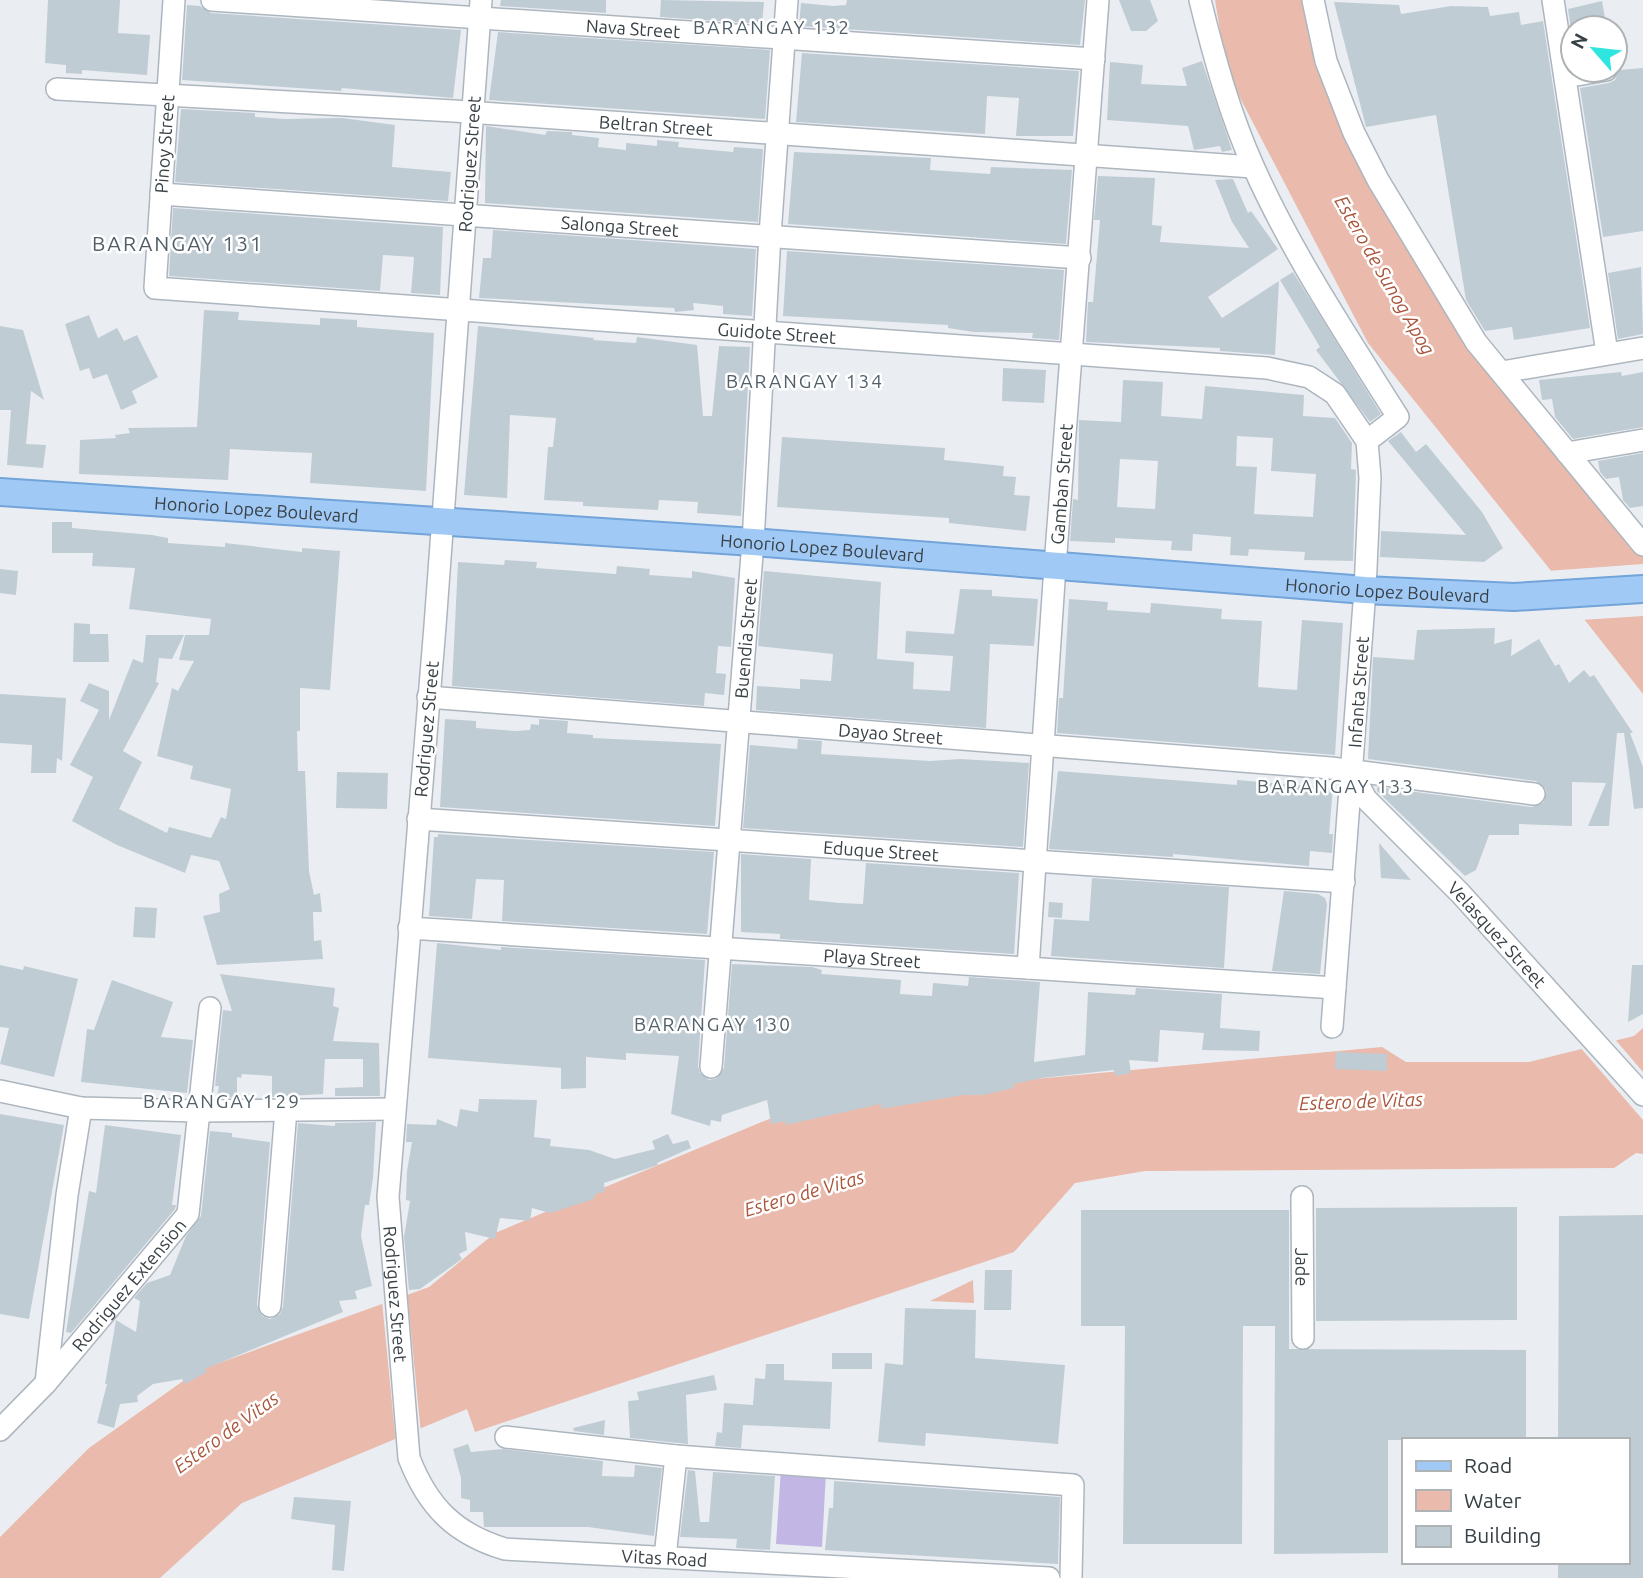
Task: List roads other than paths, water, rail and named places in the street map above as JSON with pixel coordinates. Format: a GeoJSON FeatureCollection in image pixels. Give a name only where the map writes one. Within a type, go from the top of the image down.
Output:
{"type":"FeatureCollection","features":[{"type":"Feature","properties":{"kind":"main road","name":"Honorio Lopez Boulevard"},"geometry":{"type":"LineString","coordinates":[[0,492],[753,542],[1365,590],[1514,597],[1643,589]]}},
{"type":"Feature","properties":{"kind":"street","name":"Pinoy Street"},"geometry":{"type":"LineString","coordinates":[[155,288],[174,0]]}},
{"type":"Feature","properties":{"kind":"street","name":"Nava Street"},"geometry":{"type":"LineString","coordinates":[[212,0],[480,8],[785,38],[1094,59]]}},
{"type":"Feature","properties":{"kind":"street","name":"Buendia Street"},"geometry":{"type":"LineString","coordinates":[[711,1067],[753,542],[769,235],[788,0]]}},
{"type":"Feature","properties":{"kind":"street","name":"Gamban Street"},"geometry":{"type":"LineString","coordinates":[[1028,968],[1098,0]]}},
{"type":"Feature","properties":{"kind":"street"},"geometry":{"type":"LineString","coordinates":[[1200,0],[1215,62],[1253,167],[1321,294],[1398,417],[1367,441]]}},
{"type":"Feature","properties":{"kind":"street"},"geometry":{"type":"LineString","coordinates":[[1313,0],[1326,61],[1354,133],[1378,180],[1476,342],[1643,545]]}},
{"type":"Feature","properties":{"kind":"street"},"geometry":{"type":"LineString","coordinates":[[1553,0],[1559,38]]}},
{"type":"Feature","properties":{"kind":"street","name":"Rodriguez Street"},"geometry":{"type":"LineString","coordinates":[[409,1458],[388,1197],[443,522],[480,8]]}},
{"type":"Feature","properties":{"kind":"street"},"geometry":{"type":"LineString","coordinates":[[1566,84],[1607,353]]}},
{"type":"Feature","properties":{"kind":"street","name":"Beltran Street"},"geometry":{"type":"LineString","coordinates":[[57,89],[473,113],[1253,167]]}},
{"type":"Feature","properties":{"kind":"street","name":"Salonga Street"},"geometry":{"type":"LineString","coordinates":[[161,194],[1080,258]]}},
{"type":"Feature","properties":{"kind":"street","name":"Guidote Street"},"geometry":{"type":"LineString","coordinates":[[155,288],[763,334],[1267,368],[1309,377],[1335,394],[1367,441]]}},
{"type":"Feature","properties":{"kind":"street"},"geometry":{"type":"LineString","coordinates":[[1502,372],[1643,348]]}},
{"type":"Feature","properties":{"kind":"street"},"geometry":{"type":"LineString","coordinates":[[1567,453],[1643,440]]}},
{"type":"Feature","properties":{"kind":"street","name":"Infanta Street"},"geometry":{"type":"LineString","coordinates":[[1332,1027],[1365,590],[1370,478],[1367,441]]}},
{"type":"Feature","properties":{"kind":"street","name":"Dayao Street"},"geometry":{"type":"LineString","coordinates":[[428,697],[1331,768],[1534,794]]}},
{"type":"Feature","properties":{"kind":"street","name":"Velasquez Street"},"geometry":{"type":"LineString","coordinates":[[1352,772],[1366,799],[1460,893],[1643,1095]]}},
{"type":"Feature","properties":{"kind":"street","name":"Eduque Street"},"geometry":{"type":"LineString","coordinates":[[418,818],[1344,882]]}},
{"type":"Feature","properties":{"kind":"street","name":"Playa Street"},"geometry":{"type":"LineString","coordinates":[[410,928],[1335,988]]}},
{"type":"Feature","properties":{"kind":"street","name":"Rodriguez Extension"},"geometry":{"type":"LineString","coordinates":[[0,1430],[46,1383],[188,1214],[202,1111],[210,1008]]}},
{"type":"Feature","properties":{"kind":"street"},"geometry":{"type":"LineString","coordinates":[[0,1091],[81,1108],[202,1111],[394,1109]]}},
{"type":"Feature","properties":{"kind":"street"},"geometry":{"type":"LineString","coordinates":[[46,1383],[67,1195],[81,1108]]}},
{"type":"Feature","properties":{"kind":"street"},"geometry":{"type":"LineString","coordinates":[[270,1306],[286,1110]]}},
{"type":"Feature","properties":{"kind":"street","name":"Jade"},"geometry":{"type":"LineString","coordinates":[[1302,1197],[1303,1338]]}},
{"type":"Feature","properties":{"kind":"street"},"geometry":{"type":"LineString","coordinates":[[506,1437],[676,1456],[1073,1485],[1071,1578]]}},
{"type":"Feature","properties":{"kind":"street"},"geometry":{"type":"LineString","coordinates":[[665,1557],[676,1456]]}},
{"type":"Feature","properties":{"kind":"street","name":"Vitas Road"},"geometry":{"type":"LineString","coordinates":[[409,1458],[425,1492],[450,1522],[475,1540],[505,1549],[1049,1578]]}},
{"type":"Feature","properties":{"kind":"water","name":"Estero de Sunog Apog"},"geometry":{"type":"Polygon","coordinates":[[[1215,0],[1309,0],[1417,257],[1643,555],[1643,694],[1573,605],[1552,572],[1368,343],[1227,73],[1215,0]]]}},
{"type":"Feature","properties":{"kind":"water","name":"Estero de Vitas"},"geometry":{"type":"Polygon","coordinates":[[[1643,1028],[1643,1154],[1636,1153],[1614,1168],[1145,1171],[1075,1183],[1014,1252],[475,1432],[467,1409],[242,1503],[160,1578],[0,1578],[0,1537],[89,1448],[197,1371],[429,1287],[495,1233],[817,1099],[1382,1047],[1406,1062],[1529,1062],[1634,1036],[1643,1028]]]}},
{"type":"Feature","properties":{"kind":"water"},"geometry":{"type":"Polygon","coordinates":[[[973,1280],[974,1303],[930,1301],[973,1280]]]}},
{"type":"Feature","properties":{"kind":"district","name":"BARANGAY 132"},"geometry":{"type":"Point","coordinates":[772,27]}},
{"type":"Feature","properties":{"kind":"district","name":"BARANGAY 131"},"geometry":{"type":"Point","coordinates":[178,243]}},
{"type":"Feature","properties":{"kind":"district","name":"BARANGAY 134"},"geometry":{"type":"Point","coordinates":[805,381]}},
{"type":"Feature","properties":{"kind":"district","name":"BARANGAY 133"},"geometry":{"type":"Point","coordinates":[1336,786]}},
{"type":"Feature","properties":{"kind":"district","name":"BARANGAY 130"},"geometry":{"type":"Point","coordinates":[713,1024]}},
{"type":"Feature","properties":{"kind":"district","name":"BARANGAY 129"},"geometry":{"type":"Point","coordinates":[222,1101]}}]}
